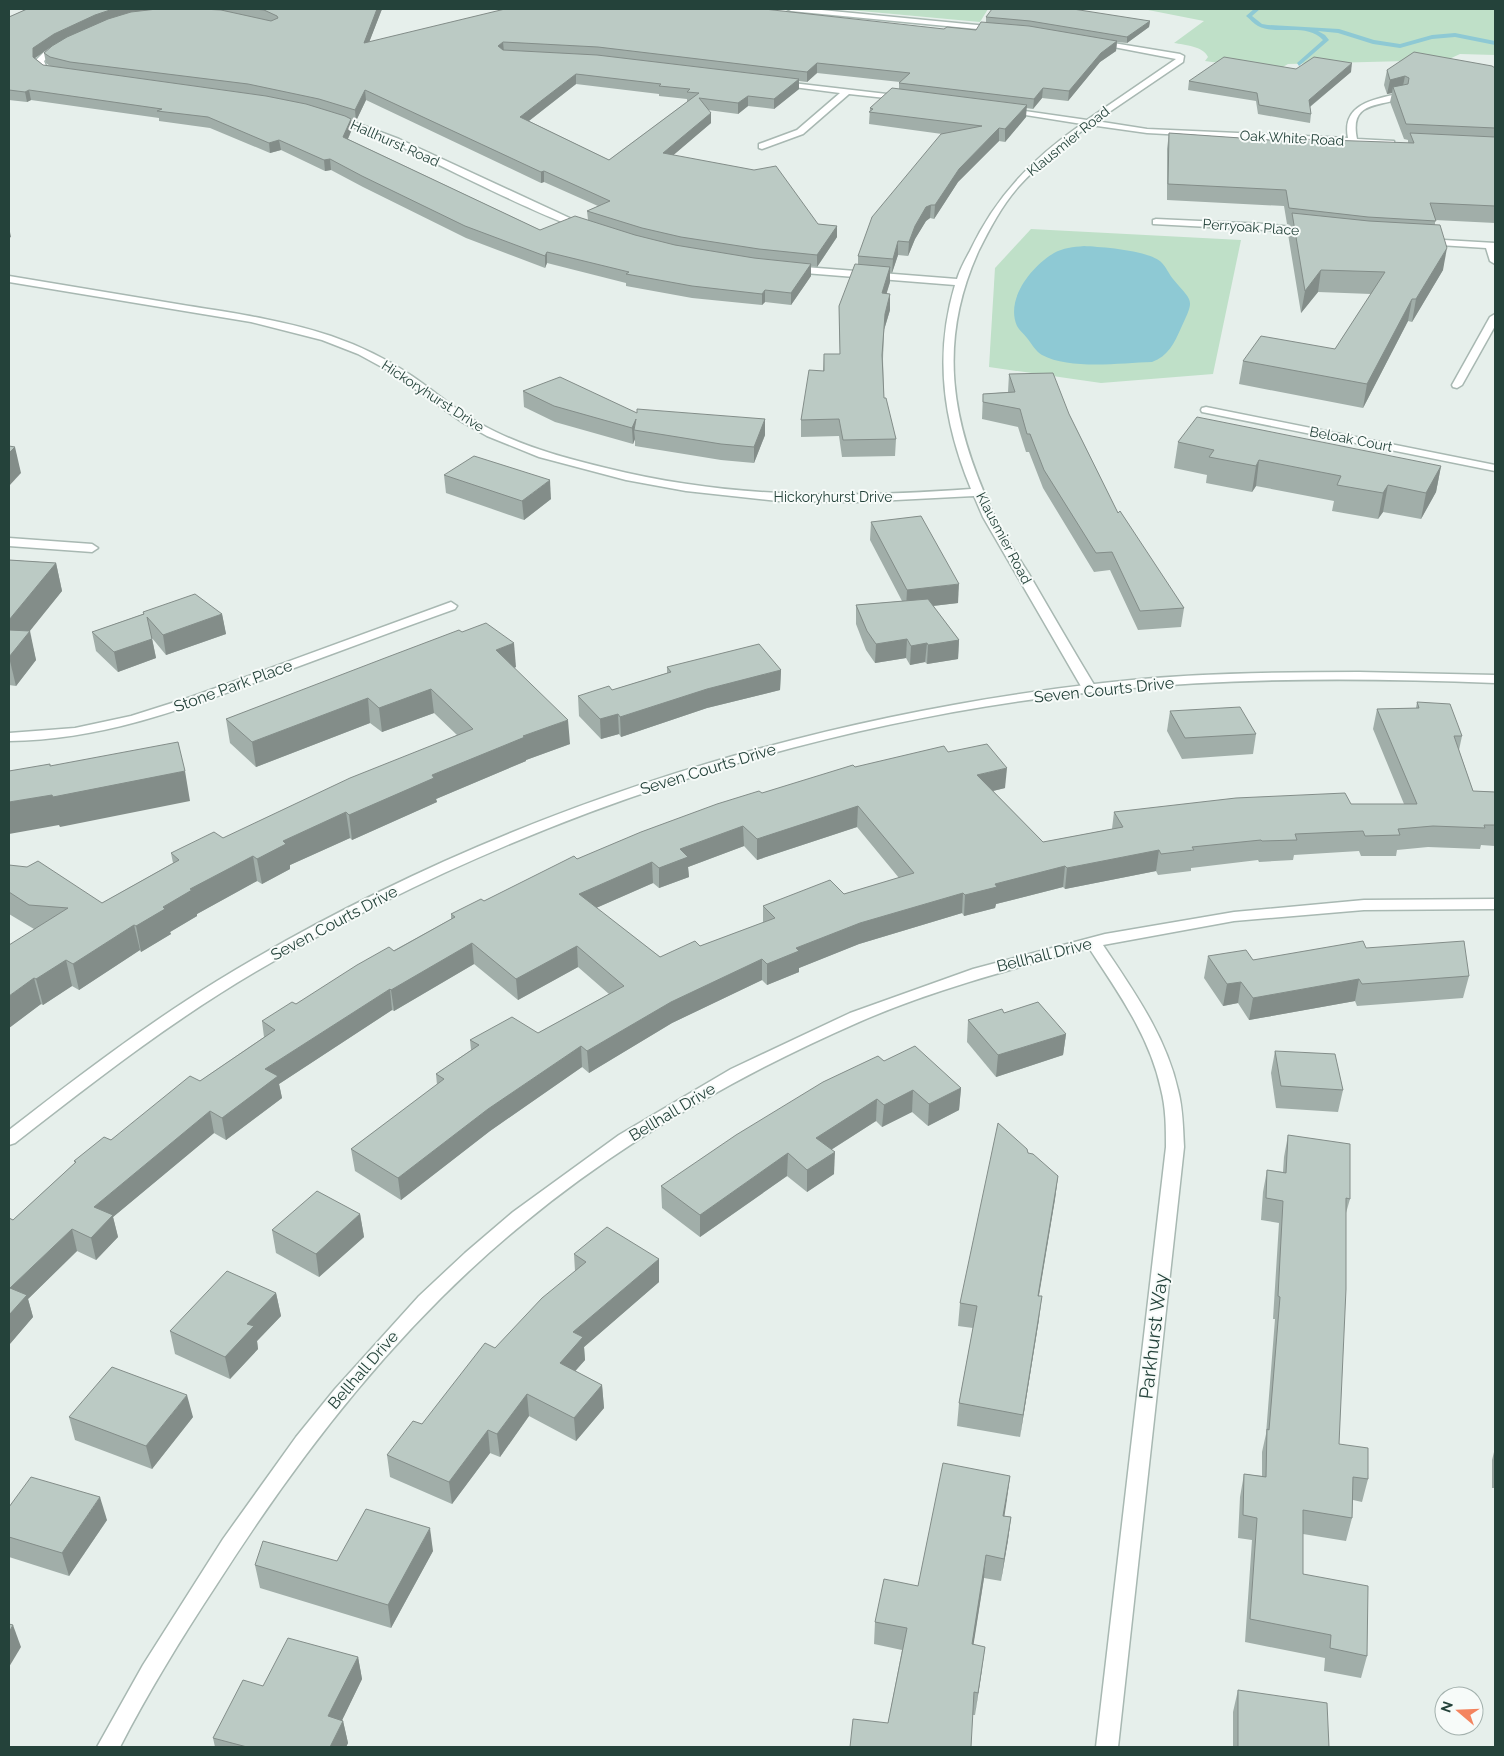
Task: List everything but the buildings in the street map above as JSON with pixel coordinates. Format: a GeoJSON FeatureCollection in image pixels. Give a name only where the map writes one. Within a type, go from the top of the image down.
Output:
{"type":"FeatureCollection","features":[{"type":"Feature","properties":{"kind":"street"},"geometry":{"type":"LineString","coordinates":[[791,9],[1003,29]]}},
{"type":"Feature","properties":{"kind":"street","name":"Klausmier Road"},"geometry":{"type":"LineString","coordinates":[[1089,688],[989,517],[978,492],[964,457],[950,398],[947,350],[954,300],[966,264],[994,214],[1011,190],[1030,171],[1090,122],[1180,60],[1180,56],[1092,41]]}},
{"type":"Feature","properties":{"kind":"street"},"geometry":{"type":"LineString","coordinates":[[65,75],[48,71],[40,65],[40,60],[50,52],[70,42]]}},
{"type":"Feature","properties":{"kind":"street"},"geometry":{"type":"LineString","coordinates":[[772,82],[914,99]]}},
{"type":"Feature","properties":{"kind":"street"},"geometry":{"type":"LineString","coordinates":[[762,146],[800,132],[847,91]]}},
{"type":"Feature","properties":{"kind":"street"},"geometry":{"type":"LineString","coordinates":[[1353,141],[1352,120],[1358,111],[1376,102],[1402,95]]}},
{"type":"Feature","properties":{"kind":"street","name":"Oak White Road"},"geometry":{"type":"LineString","coordinates":[[995,108],[1147,131],[1399,143]]}},
{"type":"Feature","properties":{"kind":"street","name":"Hallhurst Road"},"geometry":{"type":"LineString","coordinates":[[323,115],[368,130],[540,209],[594,230]]}},
{"type":"Feature","properties":{"kind":"street","name":"Perryoak Place"},"geometry":{"type":"LineString","coordinates":[[1156,222],[1265,227],[1319,233]]}},
{"type":"Feature","properties":{"kind":"street"},"geometry":{"type":"LineString","coordinates":[[1421,242],[1493,246],[1495,261]]}},
{"type":"Feature","properties":{"kind":"street"},"geometry":{"type":"LineString","coordinates":[[779,268],[959,282]]}},
{"type":"Feature","properties":{"kind":"street","name":"Hickoryhurst Drive"},"geometry":{"type":"LineString","coordinates":[[9,280],[252,319],[317,335],[343,344],[380,361],[406,376],[449,409],[490,433],[552,458],[623,476],[685,488],[797,498],[887,498],[978,492]]}},
{"type":"Feature","properties":{"kind":"street"},"geometry":{"type":"LineString","coordinates":[[1457,385],[1495,317]]}},
{"type":"Feature","properties":{"kind":"street","name":"Beloak Court"},"geometry":{"type":"LineString","coordinates":[[1206,410],[1495,468]]}},
{"type":"Feature","properties":{"kind":"street"},"geometry":{"type":"LineString","coordinates":[[9,542],[92,548]]}},
{"type":"Feature","properties":{"kind":"street","name":"Stone Park Place"},"geometry":{"type":"LineString","coordinates":[[9,737],[55,736],[81,733],[148,717],[451,606]]}},
{"type":"Feature","properties":{"kind":"street","name":"Seven Courts Drive"},"geometry":{"type":"LineString","coordinates":[[9,1139],[148,1034],[248,968],[351,912],[464,857],[542,824],[686,774],[799,742],[908,718],[1089,688],[1295,676],[1384,675],[1495,680]]}},
{"type":"Feature","properties":{"kind":"street","name":"Bellhall Drive"},"geometry":{"type":"LineString","coordinates":[[108,1747],[165,1648],[224,1554],[268,1490],[308,1435],[347,1387],[400,1328],[426,1301],[519,1216],[610,1149],[699,1094],[766,1058],[834,1026],[932,988],[1000,965],[1093,942],[1167,927],[1272,913],[1412,904],[1495,904]]}},
{"type":"Feature","properties":{"kind":"street","name":"Parkhurst Way"},"geometry":{"type":"LineString","coordinates":[[1093,942],[1135,1008],[1154,1046],[1168,1082],[1175,1147],[1106,1747]]}},
{"type":"Feature","properties":{"kind":"green space"},"geometry":{"type":"Polygon","coordinates":[[[839,9],[988,9],[980,22],[839,9]]]}},
{"type":"Feature","properties":{"kind":"green space"},"geometry":{"type":"Polygon","coordinates":[[[1143,9],[1495,9],[1495,55],[1460,54],[1447,60],[1288,64],[1276,71],[1205,61],[1208,57],[1202,50],[1174,43],[1204,21],[1143,9]]]}},
{"type":"Feature","properties":{"kind":"green space"},"geometry":{"type":"Polygon","coordinates":[[[1031,229],[1241,240],[1213,374],[1101,383],[989,367],[995,268],[1031,229]]]}},
{"type":"Feature","properties":{"kind":"water"},"geometry":{"type":"Polygon","coordinates":[[[1084,246],[1137,252],[1156,259],[1188,297],[1190,306],[1173,344],[1158,359],[1152,362],[1066,363],[1040,354],[1018,328],[1014,316],[1015,305],[1018,294],[1029,275],[1054,253],[1072,247],[1084,246]]]}},
{"type":"Feature","properties":{"kind":"waterway"},"geometry":{"type":"LineString","coordinates":[[1257,9],[1249,16],[1260,25],[1339,31],[1373,42],[1400,46],[1432,37],[1455,35],[1495,43]]}},
{"type":"Feature","properties":{"kind":"waterway"},"geometry":{"type":"LineString","coordinates":[[1299,64],[1326,40],[1323,36],[1312,31]]}}]}
